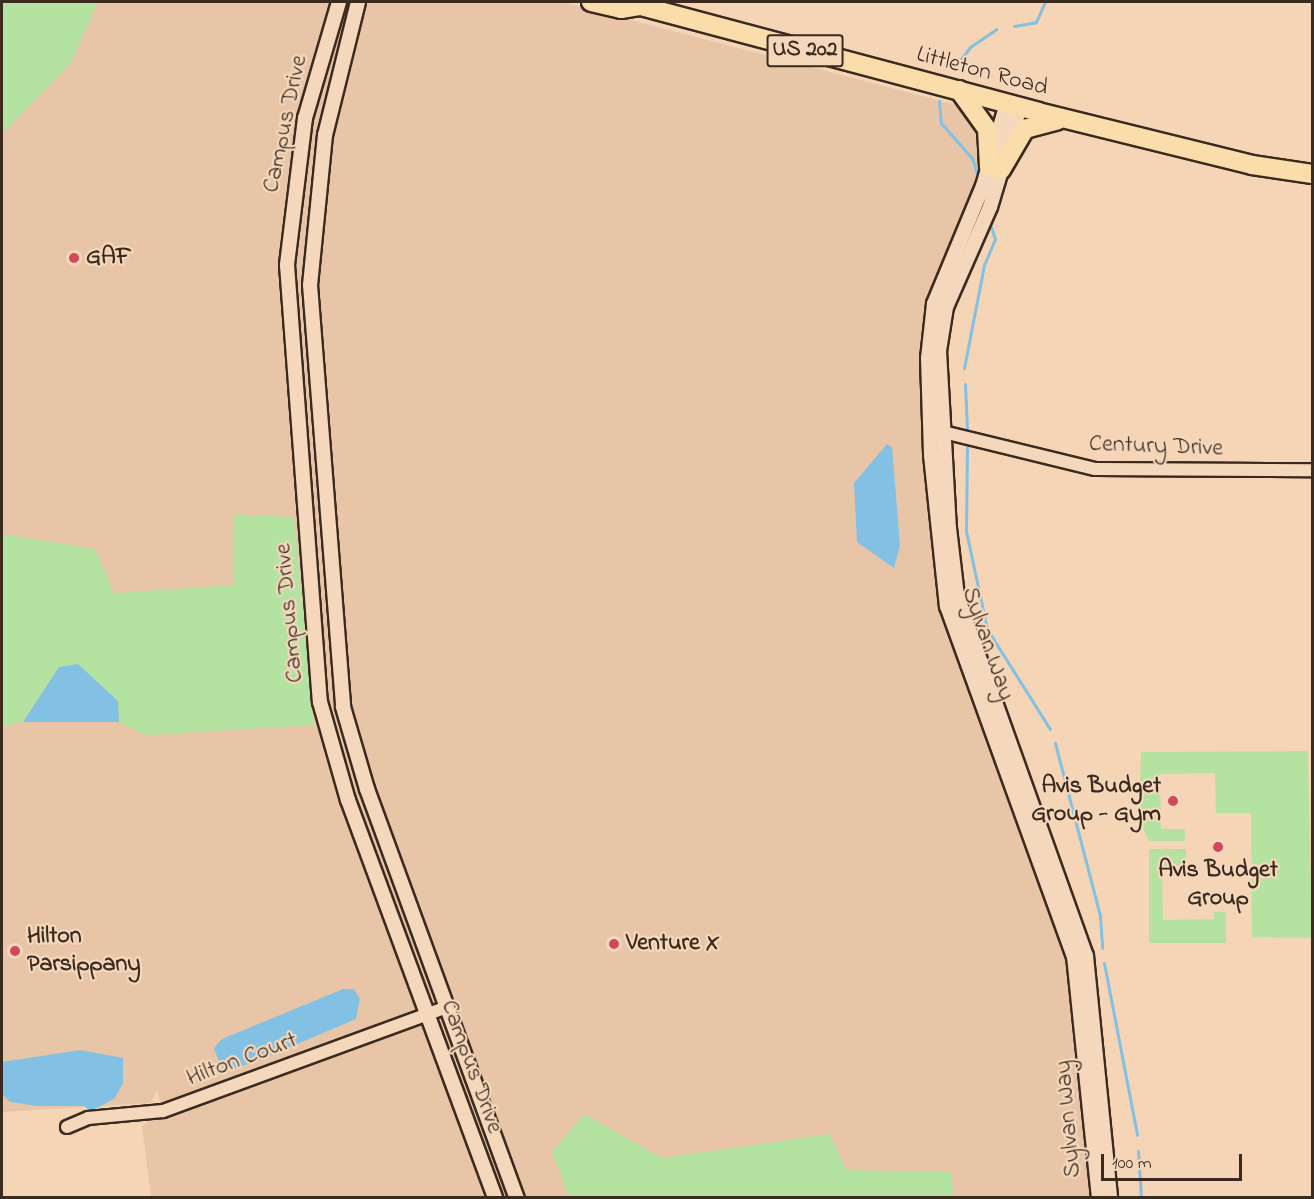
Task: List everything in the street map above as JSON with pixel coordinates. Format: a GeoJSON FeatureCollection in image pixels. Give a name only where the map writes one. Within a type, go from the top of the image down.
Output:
{"type":"FeatureCollection","features":[{"type":"Feature","properties":{"kind":"main road","name":"Littleton Road"},"geometry":{"type":"LineString","coordinates":[[591,2],[621,9],[640,3],[1066,119],[1252,165],[1312,174]]}},
{"type":"Feature","properties":{"kind":"main road"},"geometry":{"type":"LineString","coordinates":[[959,90],[987,129],[995,168]]}},
{"type":"Feature","properties":{"kind":"main road"},"geometry":{"type":"LineString","coordinates":[[995,168],[1025,129],[1066,119]]}},
{"type":"Feature","properties":{"kind":"street","name":"Campus Drive"},"geometry":{"type":"LineString","coordinates":[[339,2],[305,118],[287,265],[320,702],[332,754],[495,1197]]}},
{"type":"Feature","properties":{"kind":"street","name":"Campus Drive"},"geometry":{"type":"LineString","coordinates":[[358,2],[325,135],[310,285],[338,671],[349,737],[518,1197]]}},
{"type":"Feature","properties":{"kind":"street","name":"Sylvan Way"},"geometry":{"type":"LineString","coordinates":[[1014,105],[995,168],[934,304],[928,358],[937,431],[947,606],[1074,956],[1100,1145],[1110,1197]]}},
{"type":"Feature","properties":{"kind":"street","name":"Century Drive"},"geometry":{"type":"LineString","coordinates":[[937,431],[1095,469],[1312,470]]}},
{"type":"Feature","properties":{"kind":"street","name":"Hilton Court"},"geometry":{"type":"LineString","coordinates":[[67,1127],[88,1118],[163,1111],[447,1007]]}},
{"type":"Feature","properties":{"kind":"street","name":"Sylvan Way"},"geometry":{"type":"LineString","coordinates":[[1099,1197],[1100,1145]]}},
{"type":"Feature","properties":{"kind":"shaded area"},"geometry":{"type":"Polygon","coordinates":[[[2,2],[562,2],[964,107],[987,143],[975,198],[938,277],[921,348],[936,576],[943,614],[1067,955],[1092,1197],[151,1197],[142,1126],[163,1111],[157,1090],[151,1103],[2,1112],[2,2]]]}},
{"type":"Feature","properties":{"kind":"green space"},"geometry":{"type":"Polygon","coordinates":[[[2,2],[98,2],[70,64],[2,134],[2,2]]]}},
{"type":"Feature","properties":{"kind":"green space"},"geometry":{"type":"Polygon","coordinates":[[[233,514],[294,517],[314,725],[146,735],[119,722],[118,701],[59,667],[23,722],[2,727],[2,534],[95,549],[114,593],[234,585],[233,514]]]}},
{"type":"Feature","properties":{"kind":"green space"},"geometry":{"type":"Polygon","coordinates":[[[1308,751],[1312,938],[1252,937],[1251,813],[1216,813],[1215,773],[1160,774],[1161,829],[1185,829],[1185,841],[1149,841],[1139,820],[1141,752],[1308,751]]]}},
{"type":"Feature","properties":{"kind":"green space"},"geometry":{"type":"Polygon","coordinates":[[[1149,849],[1186,849],[1186,866],[1162,866],[1163,920],[1214,919],[1214,912],[1226,912],[1226,943],[1149,943],[1149,849]]]}},
{"type":"Feature","properties":{"kind":"green space"},"geometry":{"type":"Polygon","coordinates":[[[584,1114],[662,1158],[830,1134],[846,1170],[952,1172],[953,1197],[569,1197],[552,1152],[584,1114]]]}},
{"type":"Feature","properties":{"kind":"water"},"geometry":{"type":"Polygon","coordinates":[[[887,444],[892,447],[900,545],[894,568],[857,542],[854,483],[887,444]]]}},
{"type":"Feature","properties":{"kind":"water"},"geometry":{"type":"Polygon","coordinates":[[[78,664],[118,701],[119,722],[23,722],[59,667],[78,664]]]}},
{"type":"Feature","properties":{"kind":"water"},"geometry":{"type":"Polygon","coordinates":[[[343,989],[354,989],[360,999],[356,1019],[257,1061],[230,1070],[221,1067],[214,1048],[222,1039],[343,989]]]}},
{"type":"Feature","properties":{"kind":"water"},"geometry":{"type":"Polygon","coordinates":[[[80,1050],[123,1058],[123,1083],[115,1098],[90,1111],[84,1106],[38,1106],[10,1102],[2,1094],[2,1062],[80,1050]]]}},
{"type":"Feature","properties":{"kind":"waterway"},"geometry":{"type":"LineString","coordinates":[[1014,26],[1036,22],[1045,2]]}},
{"type":"Feature","properties":{"kind":"waterway"},"geometry":{"type":"LineString","coordinates":[[955,67],[970,47],[997,29]]}},
{"type":"Feature","properties":{"kind":"waterway"},"geometry":{"type":"LineString","coordinates":[[939,101],[941,123],[972,158],[979,179]]}},
{"type":"Feature","properties":{"kind":"waterway"},"geometry":{"type":"LineString","coordinates":[[964,368],[984,265],[995,239],[991,227]]}},
{"type":"Feature","properties":{"kind":"waterway"},"geometry":{"type":"LineString","coordinates":[[965,384],[967,430]]}},
{"type":"Feature","properties":{"kind":"waterway"},"geometry":{"type":"LineString","coordinates":[[967,446],[966,531],[987,629],[1050,729]]}},
{"type":"Feature","properties":{"kind":"waterway"},"geometry":{"type":"LineString","coordinates":[[1055,743],[1100,916],[1102,948]]}},
{"type":"Feature","properties":{"kind":"waterway"},"geometry":{"type":"LineString","coordinates":[[1104,963],[1137,1135]]}},
{"type":"Feature","properties":{"kind":"waterway"},"geometry":{"type":"LineString","coordinates":[[1138,1151],[1141,1198]]}},
{"type":"Feature","properties":{"kind":"place","name":"GAF"},"geometry":{"type":"Point","coordinates":[74,258]}},
{"type":"Feature","properties":{"kind":"place","name":"Avis Budget Group - Gym"},"geometry":{"type":"Point","coordinates":[1173,801]}},
{"type":"Feature","properties":{"kind":"place","name":"Avis Budget Group"},"geometry":{"type":"Point","coordinates":[1218,847]}},
{"type":"Feature","properties":{"kind":"place","name":"Venture X"},"geometry":{"type":"Point","coordinates":[614,944]}},
{"type":"Feature","properties":{"kind":"place","name":"Hilton Parsippany"},"geometry":{"type":"Point","coordinates":[15,951]}}]}
